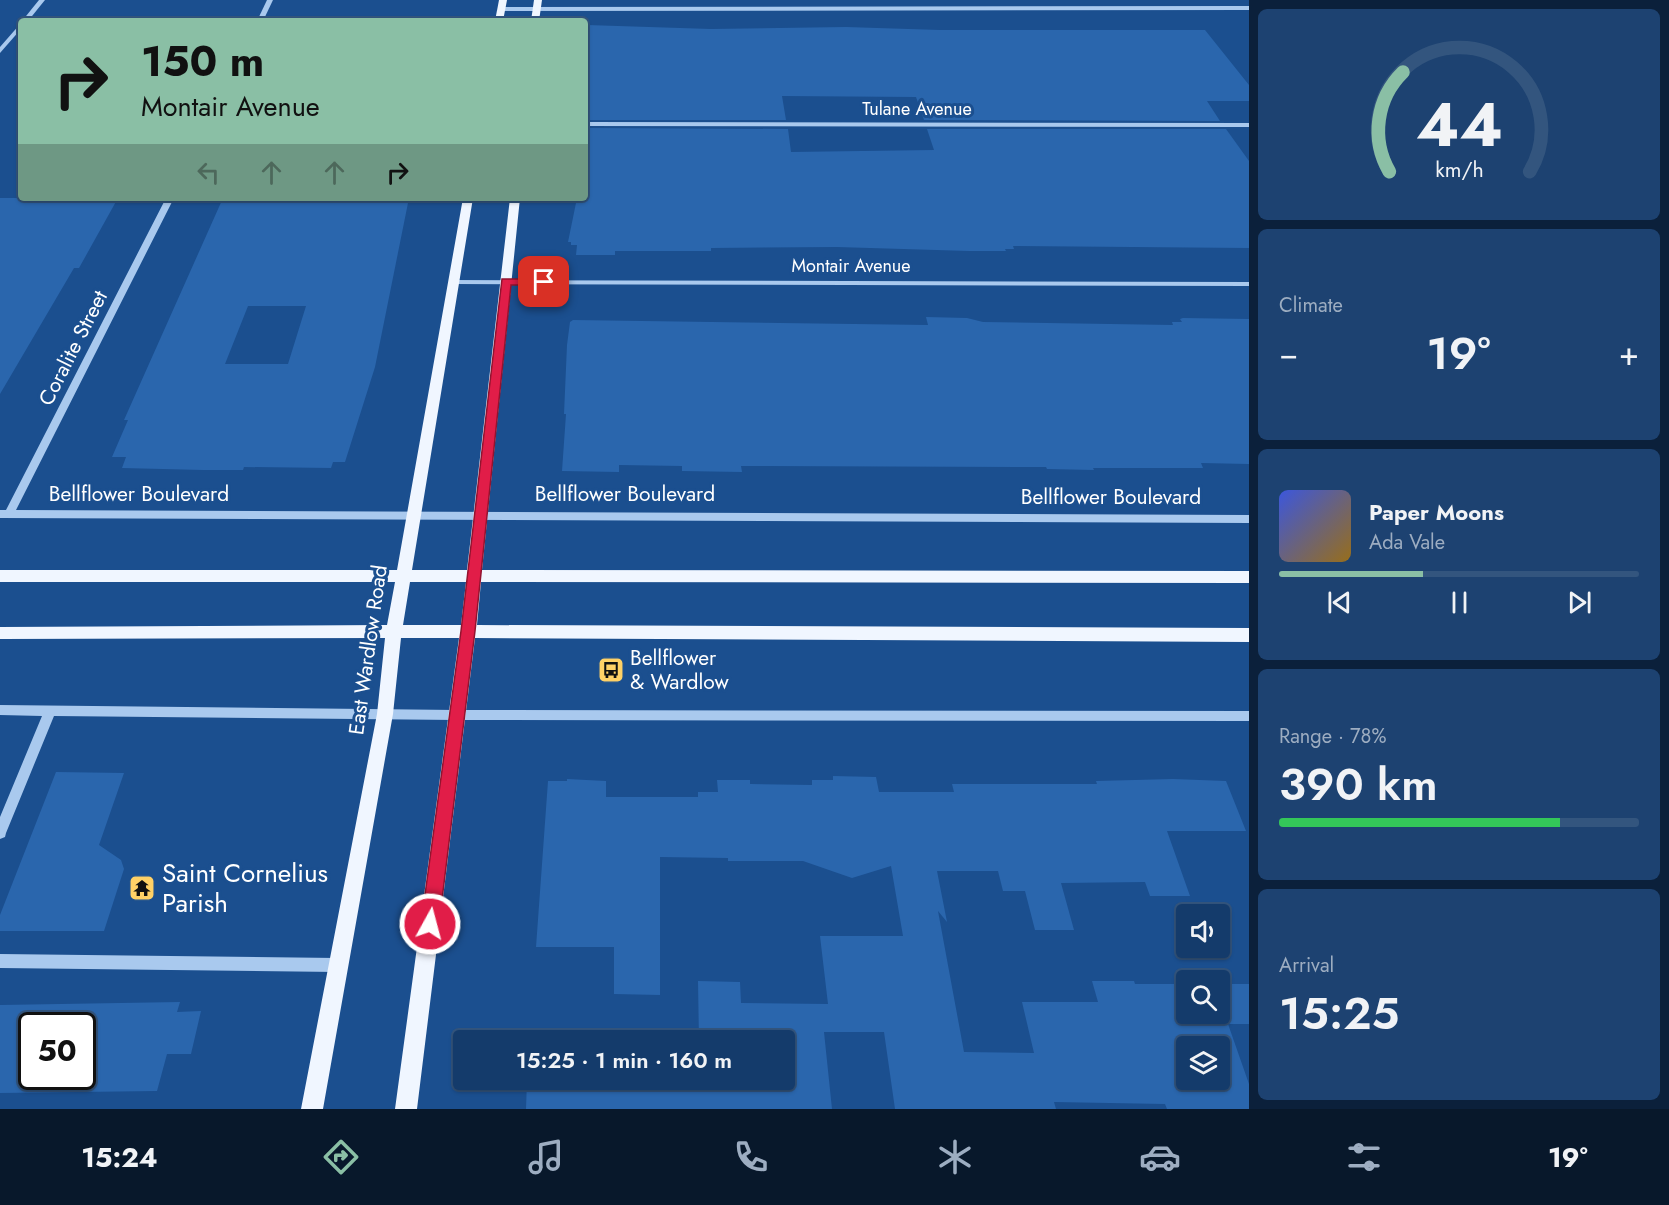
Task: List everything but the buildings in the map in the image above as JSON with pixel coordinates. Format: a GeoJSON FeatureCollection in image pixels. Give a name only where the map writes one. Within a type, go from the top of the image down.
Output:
{"type":"FeatureCollection","features":[{"type":"Feature","properties":{"kind":"main road","name":"East Wardlow Road"},"geometry":{"type":"LineString","coordinates":[[312,1109],[385,714],[394,632],[468,201]]}},
{"type":"Feature","properties":{"kind":"main road"},"geometry":{"type":"LineString","coordinates":[[406,1109],[468,631],[515,201]]}},
{"type":"Feature","properties":{"kind":"main road"},"geometry":{"type":"LineString","coordinates":[[0,576],[1249,577]]}},
{"type":"Feature","properties":{"kind":"main road"},"geometry":{"type":"LineString","coordinates":[[0,633],[468,631],[1249,635]]}},
{"type":"Feature","properties":{"kind":"street"},"geometry":{"type":"LineString","coordinates":[[27,18],[42,0]]}},
{"type":"Feature","properties":{"kind":"street"},"geometry":{"type":"LineString","coordinates":[[261,18],[270,0]]}},
{"type":"Feature","properties":{"kind":"street"},"geometry":{"type":"LineString","coordinates":[[757,0],[767,8]]}},
{"type":"Feature","properties":{"kind":"street"},"geometry":{"type":"LineString","coordinates":[[502,4],[767,8],[1249,8]]}},
{"type":"Feature","properties":{"kind":"street"},"geometry":{"type":"LineString","coordinates":[[0,51],[18,29]]}},
{"type":"Feature","properties":{"kind":"street","name":"Tulane Avenue"},"geometry":{"type":"LineString","coordinates":[[588,123],[1249,125]]}},
{"type":"Feature","properties":{"kind":"street","name":"Coralite Street"},"geometry":{"type":"LineString","coordinates":[[4,514],[168,201]]}},
{"type":"Feature","properties":{"kind":"street","name":"Montair Avenue"},"geometry":{"type":"LineString","coordinates":[[454,282],[1249,284]]}},
{"type":"Feature","properties":{"kind":"street","name":"Bellflower Boulevard"},"geometry":{"type":"LineString","coordinates":[[4,514],[413,516],[481,514],[1249,519]]}},
{"type":"Feature","properties":{"kind":"street"},"geometry":{"type":"LineString","coordinates":[[0,710],[456,715],[1249,716]]}},
{"type":"Feature","properties":{"kind":"street"},"geometry":{"type":"LineString","coordinates":[[0,833],[50,711]]}},
{"type":"Feature","properties":{"kind":"street"},"geometry":{"type":"LineString","coordinates":[[0,961],[337,965]]}},
{"type":"Feature","properties":{"kind":"place","name":"Bellflower & Wardlow"},"geometry":{"type":"Point","coordinates":[611,670]}},
{"type":"Feature","properties":{"kind":"place","name":"Saint Cornelius Parish"},"geometry":{"type":"Point","coordinates":[142,888]}},
{"type":"Feature","properties":{"kind":"route"},"geometry":{"type":"LineString","coordinates":[[430,924],[468,631],[506,282],[544,282]]}}]}
